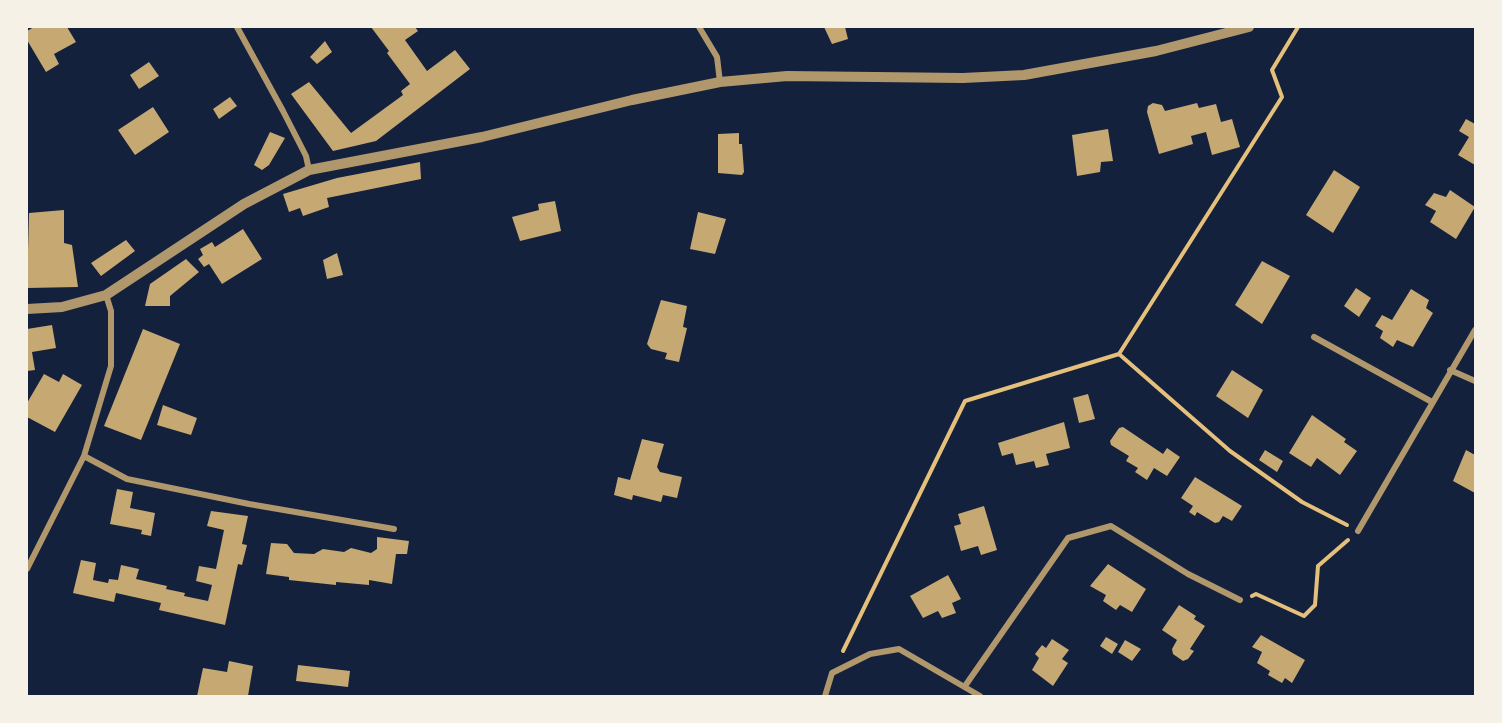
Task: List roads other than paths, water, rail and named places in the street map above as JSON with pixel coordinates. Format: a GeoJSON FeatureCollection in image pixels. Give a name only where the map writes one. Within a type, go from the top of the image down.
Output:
{"type":"FeatureCollection","features":[{"type":"Feature","properties":{"kind":"street"},"geometry":{"type":"LineString","coordinates":[[237,27],[288,120],[306,156],[309,170]]}},
{"type":"Feature","properties":{"kind":"street"},"geometry":{"type":"LineString","coordinates":[[699,27],[717,57],[720,82]]}},
{"type":"Feature","properties":{"kind":"street"},"geometry":{"type":"LineString","coordinates":[[27,309],[62,307],[106,295],[131,281],[244,204],[309,170],[482,137],[632,100],[720,82],[787,76],[963,78],[1024,75],[1156,51],[1249,27]]}},
{"type":"Feature","properties":{"kind":"street"},"geometry":{"type":"LineString","coordinates":[[27,569],[84,456],[111,366],[111,311],[106,295]]}},
{"type":"Feature","properties":{"kind":"street"},"geometry":{"type":"LineString","coordinates":[[1358,531],[1475,330]]}},
{"type":"Feature","properties":{"kind":"street"},"geometry":{"type":"LineString","coordinates":[[1314,337],[1432,402]]}},
{"type":"Feature","properties":{"kind":"street"},"geometry":{"type":"LineString","coordinates":[[1450,370],[1475,381]]}},
{"type":"Feature","properties":{"kind":"street"},"geometry":{"type":"LineString","coordinates":[[84,456],[127,479],[249,504],[394,529]]}},
{"type":"Feature","properties":{"kind":"street"},"geometry":{"type":"LineString","coordinates":[[965,686],[1068,538],[1111,526],[1188,574],[1240,600]]}},
{"type":"Feature","properties":{"kind":"street"},"geometry":{"type":"LineString","coordinates":[[825,696],[832,673],[870,654],[899,649],[980,696]]}}]}
